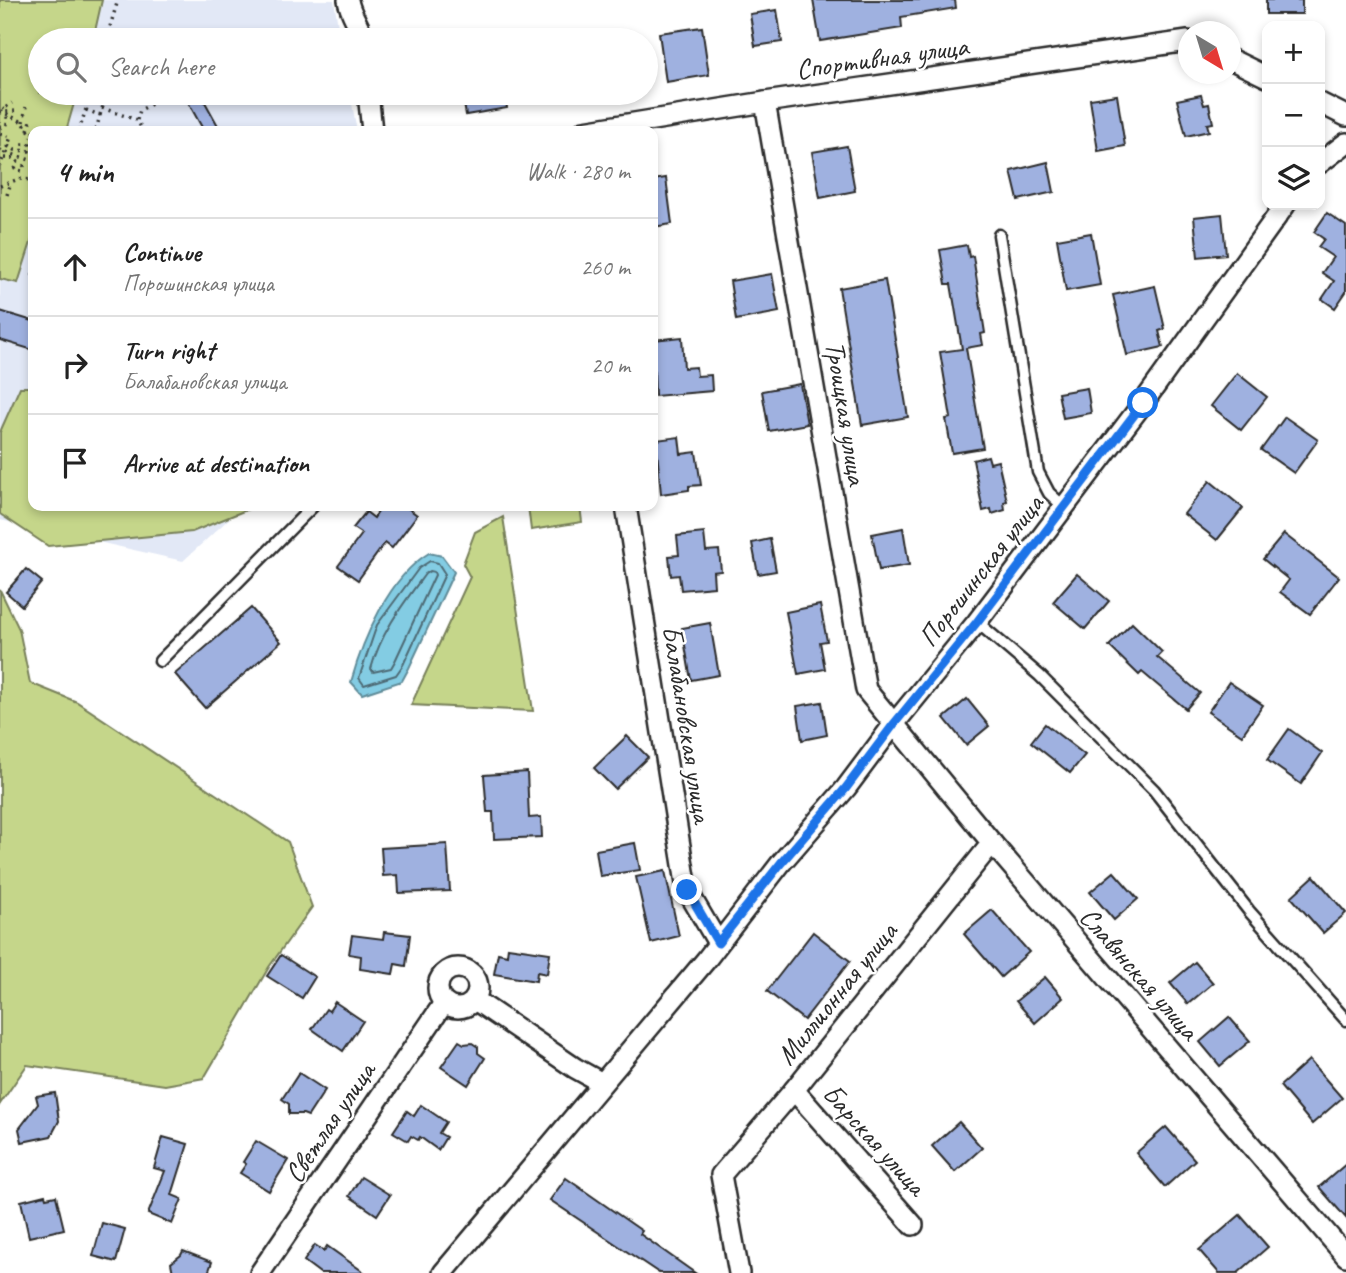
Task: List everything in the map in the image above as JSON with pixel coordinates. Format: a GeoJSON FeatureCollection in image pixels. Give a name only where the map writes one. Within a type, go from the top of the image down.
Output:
{"type":"FeatureCollection","features":[{"type":"Feature","properties":{"kind":"street"},"geometry":{"type":"LineString","coordinates":[[348,0],[359,28]]}},
{"type":"Feature","properties":{"kind":"street","name":"Спортивная улица"},"geometry":{"type":"LineString","coordinates":[[615,126],[1178,42]]}},
{"type":"Feature","properties":{"kind":"street"},"geometry":{"type":"LineString","coordinates":[[1241,64],[1262,75]]}},
{"type":"Feature","properties":{"kind":"street","name":"Троицкая улица"},"geometry":{"type":"LineString","coordinates":[[765,102],[866,690],[894,724]]}},
{"type":"Feature","properties":{"kind":"street"},"geometry":{"type":"LineString","coordinates":[[369,105],[371,126]]}},
{"type":"Feature","properties":{"kind":"street"},"geometry":{"type":"LineString","coordinates":[[1325,106],[1346,116]]}},
{"type":"Feature","properties":{"kind":"street"},"geometry":{"type":"LineString","coordinates":[[1325,159],[1346,142]]}},
{"type":"Feature","properties":{"kind":"street","name":"Порошинская улица"},"geometry":{"type":"LineString","coordinates":[[443,1273],[706,960],[781,863],[846,788],[977,622],[1143,403],[1281,210]]}},
{"type":"Feature","properties":{"kind":"street","name":"Балабановская улица"},"geometry":{"type":"LineString","coordinates":[[627,511],[687,890],[718,943]]}},
{"type":"Feature","properties":{"kind":"street","name":"Славянская улица"},"geometry":{"type":"LineString","coordinates":[[894,724],[992,843],[1346,1256]]}},
{"type":"Feature","properties":{"kind":"street","name":"Миллионная улица"},"geometry":{"type":"LineString","coordinates":[[739,1273],[721,1175],[794,1090],[992,843]]}},
{"type":"Feature","properties":{"kind":"street","name":"Светлая улица"},"geometry":{"type":"LineString","coordinates":[[260,1273],[444,1003],[438,985],[445,973],[456,968],[464,969],[474,976],[478,986],[475,1000]]}},
{"type":"Feature","properties":{"kind":"street"},"geometry":{"type":"LineString","coordinates":[[444,1003],[462,1008],[475,1000],[575,1068],[602,1083]]}},
{"type":"Feature","properties":{"kind":"street","name":"Барская улица"},"geometry":{"type":"LineString","coordinates":[[794,1090],[914,1225]]}},
{"type":"Feature","properties":{"kind":"lane"},"geometry":{"type":"LineString","coordinates":[[999,235],[1038,472],[1049,494],[1064,507]]}},
{"type":"Feature","properties":{"kind":"lane"},"geometry":{"type":"LineString","coordinates":[[160,662],[308,511]]}},
{"type":"Feature","properties":{"kind":"lane"},"geometry":{"type":"LineString","coordinates":[[977,622],[1039,675],[1154,790],[1249,911],[1346,1020]]}},
{"type":"Feature","properties":{"kind":"path"},"geometry":{"type":"LineString","coordinates":[[110,28],[118,0]]}},
{"type":"Feature","properties":{"kind":"path"},"geometry":{"type":"LineString","coordinates":[[2,109],[12,103]]}},
{"type":"Feature","properties":{"kind":"path"},"geometry":{"type":"LineString","coordinates":[[81,126],[87,105]]}},
{"type":"Feature","properties":{"kind":"path"},"geometry":{"type":"LineString","coordinates":[[97,126],[103,105]]}},
{"type":"Feature","properties":{"kind":"path"},"geometry":{"type":"LineString","coordinates":[[137,120],[140,110],[150,105]]}},
{"type":"Feature","properties":{"kind":"path"},"geometry":{"type":"LineString","coordinates":[[23,122],[26,107]]}},
{"type":"Feature","properties":{"kind":"path"},"geometry":{"type":"LineString","coordinates":[[102,108],[137,120],[140,126]]}},
{"type":"Feature","properties":{"kind":"path"},"geometry":{"type":"LineString","coordinates":[[2,109],[15,111]]}},
{"type":"Feature","properties":{"kind":"path"},"geometry":{"type":"LineString","coordinates":[[2,109],[23,122],[28,132]]}},
{"type":"Feature","properties":{"kind":"path"},"geometry":{"type":"LineString","coordinates":[[0,127],[10,123],[2,109]]}},
{"type":"Feature","properties":{"kind":"path"},"geometry":{"type":"LineString","coordinates":[[86,110],[100,115]]}},
{"type":"Feature","properties":{"kind":"path"},"geometry":{"type":"LineString","coordinates":[[29,126],[32,118]]}},
{"type":"Feature","properties":{"kind":"path"},"geometry":{"type":"LineString","coordinates":[[0,134],[11,137],[0,166]]}},
{"type":"Feature","properties":{"kind":"path"},"geometry":{"type":"LineString","coordinates":[[8,146],[22,150]]}},
{"type":"Feature","properties":{"kind":"path"},"geometry":{"type":"LineString","coordinates":[[0,150],[28,159]]}},
{"type":"Feature","properties":{"kind":"path"},"geometry":{"type":"LineString","coordinates":[[4,158],[12,158],[18,162]]}},
{"type":"Feature","properties":{"kind":"path"},"geometry":{"type":"LineString","coordinates":[[1,187],[12,181],[28,180]]}},
{"type":"Feature","properties":{"kind":"path"},"geometry":{"type":"LineString","coordinates":[[7,195],[7,188],[12,181]]}},
{"type":"Feature","properties":{"kind":"shaded area"},"geometry":{"type":"Polygon","coordinates":[[[0,0],[334,0],[338,28],[28,28],[28,105],[352,105],[356,126],[28,126],[28,511],[238,511],[183,561],[0,520],[0,0]]]}},
{"type":"Feature","properties":{"kind":"green space"},"geometry":{"type":"Polygon","coordinates":[[[0,0],[102,0],[96,28],[28,28],[28,105],[74,105],[67,126],[28,126],[28,252],[18,283],[0,279],[0,0]]]}},
{"type":"Feature","properties":{"kind":"green space"},"geometry":{"type":"Polygon","coordinates":[[[20,387],[28,387],[28,511],[244,511],[192,532],[48,546],[0,514],[0,432],[20,387]]]}},
{"type":"Feature","properties":{"kind":"green space"},"geometry":{"type":"Polygon","coordinates":[[[529,511],[581,511],[582,522],[531,530],[529,511]]]}},
{"type":"Feature","properties":{"kind":"green space"},"geometry":{"type":"Polygon","coordinates":[[[503,517],[533,711],[411,705],[470,577],[463,564],[475,532],[503,517]]]}},
{"type":"Feature","properties":{"kind":"green space"},"geometry":{"type":"Polygon","coordinates":[[[0,590],[19,629],[30,683],[77,702],[288,842],[312,907],[269,967],[204,1078],[165,1085],[27,1065],[0,1104],[0,590]]]}},
{"type":"Feature","properties":{"kind":"water"},"geometry":{"type":"Polygon","coordinates":[[[429,553],[442,556],[454,572],[409,668],[402,681],[362,694],[351,682],[370,629],[402,577],[429,553]]]}},
{"type":"Feature","properties":{"kind":"building"},"geometry":{"type":"Polygon","coordinates":[[[813,0],[955,0],[956,8],[901,17],[902,28],[820,41],[813,0]]]}},
{"type":"Feature","properties":{"kind":"building"},"geometry":{"type":"Polygon","coordinates":[[[1266,0],[1302,0],[1302,14],[1266,14],[1266,0]]]}},
{"type":"Feature","properties":{"kind":"building"},"geometry":{"type":"Polygon","coordinates":[[[777,10],[782,42],[755,46],[750,14],[777,10]]]}},
{"type":"Feature","properties":{"kind":"building"},"geometry":{"type":"Polygon","coordinates":[[[702,27],[709,75],[666,82],[659,33],[702,27]]]}},
{"type":"Feature","properties":{"kind":"building"},"geometry":{"type":"Polygon","coordinates":[[[1117,95],[1125,146],[1098,151],[1090,99],[1117,95]]]}},
{"type":"Feature","properties":{"kind":"building"},"geometry":{"type":"Polygon","coordinates":[[[1201,95],[1204,105],[1209,104],[1213,123],[1207,124],[1209,131],[1186,136],[1177,100],[1201,95]]]}},
{"type":"Feature","properties":{"kind":"building"},"geometry":{"type":"Polygon","coordinates":[[[190,105],[207,105],[218,126],[201,126],[190,105]]]}},
{"type":"Feature","properties":{"kind":"building"},"geometry":{"type":"Polygon","coordinates":[[[464,105],[507,105],[507,108],[466,115],[464,105]]]}},
{"type":"Feature","properties":{"kind":"building"},"geometry":{"type":"Polygon","coordinates":[[[847,146],[855,191],[820,198],[812,152],[847,146]]]}},
{"type":"Feature","properties":{"kind":"building"},"geometry":{"type":"Polygon","coordinates":[[[1048,162],[1054,192],[1018,200],[1011,171],[1048,162]]]}},
{"type":"Feature","properties":{"kind":"building"},"geometry":{"type":"Polygon","coordinates":[[[666,178],[672,224],[658,226],[658,179],[666,178]]]}},
{"type":"Feature","properties":{"kind":"building"},"geometry":{"type":"Polygon","coordinates":[[[1327,213],[1346,226],[1346,292],[1335,308],[1322,299],[1334,281],[1322,273],[1333,257],[1318,247],[1324,239],[1314,232],[1327,213]]]}},
{"type":"Feature","properties":{"kind":"building"},"geometry":{"type":"Polygon","coordinates":[[[1222,214],[1226,254],[1198,257],[1194,217],[1222,214]]]}},
{"type":"Feature","properties":{"kind":"building"},"geometry":{"type":"Polygon","coordinates":[[[1091,233],[1100,285],[1066,291],[1057,239],[1091,233]]]}},
{"type":"Feature","properties":{"kind":"building"},"geometry":{"type":"Polygon","coordinates":[[[967,245],[969,257],[973,256],[985,333],[981,334],[983,345],[966,348],[983,448],[952,453],[946,419],[951,418],[940,352],[962,349],[951,284],[946,284],[940,250],[967,245]]]}},
{"type":"Feature","properties":{"kind":"building"},"geometry":{"type":"Polygon","coordinates":[[[772,274],[779,312],[736,320],[730,281],[772,274]]]}},
{"type":"Feature","properties":{"kind":"building"},"geometry":{"type":"Polygon","coordinates":[[[885,280],[908,417],[862,425],[839,288],[885,280]]]}},
{"type":"Feature","properties":{"kind":"building"},"geometry":{"type":"Polygon","coordinates":[[[1155,286],[1165,329],[1159,331],[1163,347],[1127,355],[1113,295],[1155,286]]]}},
{"type":"Feature","properties":{"kind":"building"},"geometry":{"type":"Polygon","coordinates":[[[0,311],[28,319],[28,348],[0,340],[0,311]]]}},
{"type":"Feature","properties":{"kind":"building"},"geometry":{"type":"Polygon","coordinates":[[[682,337],[684,368],[696,367],[697,376],[711,375],[712,391],[658,396],[658,339],[682,337]]]}},
{"type":"Feature","properties":{"kind":"building"},"geometry":{"type":"Polygon","coordinates":[[[1237,373],[1267,397],[1241,430],[1211,406],[1237,373]]]}},
{"type":"Feature","properties":{"kind":"building"},"geometry":{"type":"Polygon","coordinates":[[[800,384],[807,424],[769,431],[762,391],[800,384]]]}},
{"type":"Feature","properties":{"kind":"building"},"geometry":{"type":"Polygon","coordinates":[[[1087,388],[1091,413],[1063,418],[1058,393],[1087,388]]]}},
{"type":"Feature","properties":{"kind":"building"},"geometry":{"type":"Polygon","coordinates":[[[1285,417],[1318,440],[1294,473],[1261,450],[1285,417]]]}},
{"type":"Feature","properties":{"kind":"building"},"geometry":{"type":"Polygon","coordinates":[[[679,437],[681,454],[696,452],[701,485],[689,486],[689,490],[661,494],[658,440],[679,437]]]}},
{"type":"Feature","properties":{"kind":"building"},"geometry":{"type":"Polygon","coordinates":[[[988,456],[990,463],[998,461],[1007,501],[1004,502],[1005,510],[992,514],[991,509],[983,511],[973,460],[988,456]]]}},
{"type":"Feature","properties":{"kind":"building"},"geometry":{"type":"Polygon","coordinates":[[[1210,481],[1243,508],[1217,540],[1184,514],[1210,481]]]}},
{"type":"Feature","properties":{"kind":"building"},"geometry":{"type":"Polygon","coordinates":[[[379,511],[412,511],[417,515],[392,548],[385,543],[358,580],[338,566],[362,534],[353,528],[366,512],[374,518],[379,511]]]}},
{"type":"Feature","properties":{"kind":"building"},"geometry":{"type":"Polygon","coordinates":[[[903,528],[909,565],[879,570],[872,534],[903,528]]]}},
{"type":"Feature","properties":{"kind":"building"},"geometry":{"type":"Polygon","coordinates":[[[704,533],[706,551],[719,550],[721,571],[713,572],[714,587],[681,590],[679,575],[671,576],[669,556],[679,555],[677,536],[704,533]]]}},
{"type":"Feature","properties":{"kind":"building"},"geometry":{"type":"Polygon","coordinates":[[[1284,534],[1339,577],[1310,614],[1280,592],[1289,580],[1263,559],[1284,534]]]}},
{"type":"Feature","properties":{"kind":"building"},"geometry":{"type":"Polygon","coordinates":[[[770,539],[776,571],[758,574],[752,543],[770,539]]]}},
{"type":"Feature","properties":{"kind":"building"},"geometry":{"type":"Polygon","coordinates":[[[26,569],[42,582],[22,606],[6,592],[26,569]]]}},
{"type":"Feature","properties":{"kind":"building"},"geometry":{"type":"Polygon","coordinates":[[[1077,574],[1109,601],[1085,629],[1053,602],[1077,574]]]}},
{"type":"Feature","properties":{"kind":"building"},"geometry":{"type":"Polygon","coordinates":[[[820,605],[827,641],[820,642],[825,669],[798,674],[786,612],[820,605]]]}},
{"type":"Feature","properties":{"kind":"building"},"geometry":{"type":"Polygon","coordinates":[[[251,608],[281,642],[205,708],[175,674],[251,608]]]}},
{"type":"Feature","properties":{"kind":"building"},"geometry":{"type":"Polygon","coordinates":[[[710,623],[719,675],[691,680],[682,628],[710,623]]]}},
{"type":"Feature","properties":{"kind":"building"},"geometry":{"type":"Polygon","coordinates":[[[1132,623],[1162,652],[1157,657],[1200,693],[1186,709],[1142,672],[1139,675],[1109,646],[1132,623]]]}},
{"type":"Feature","properties":{"kind":"building"},"geometry":{"type":"Polygon","coordinates":[[[1229,682],[1263,705],[1242,735],[1208,712],[1229,682]]]}},
{"type":"Feature","properties":{"kind":"building"},"geometry":{"type":"Polygon","coordinates":[[[967,699],[989,726],[966,745],[944,718],[967,699]]]}},
{"type":"Feature","properties":{"kind":"building"},"geometry":{"type":"Polygon","coordinates":[[[822,702],[827,735],[802,740],[797,706],[822,702]]]}},
{"type":"Feature","properties":{"kind":"building"},"geometry":{"type":"Polygon","coordinates":[[[1045,724],[1085,755],[1070,773],[1031,742],[1045,724]]]}},
{"type":"Feature","properties":{"kind":"building"},"geometry":{"type":"Polygon","coordinates":[[[1289,729],[1322,753],[1301,784],[1267,760],[1289,729]]]}},
{"type":"Feature","properties":{"kind":"building"},"geometry":{"type":"Polygon","coordinates":[[[627,736],[648,757],[615,789],[594,768],[627,736]]]}},
{"type":"Feature","properties":{"kind":"building"},"geometry":{"type":"Polygon","coordinates":[[[527,772],[529,818],[541,817],[542,837],[494,839],[493,812],[487,812],[484,775],[527,772]]]}},
{"type":"Feature","properties":{"kind":"building"},"geometry":{"type":"Polygon","coordinates":[[[635,843],[640,870],[600,876],[596,850],[635,843]]]}},
{"type":"Feature","properties":{"kind":"building"},"geometry":{"type":"Polygon","coordinates":[[[447,844],[450,891],[399,893],[398,875],[383,876],[381,848],[447,844]]]}},
{"type":"Feature","properties":{"kind":"building"},"geometry":{"type":"Polygon","coordinates":[[[665,871],[679,936],[651,943],[636,877],[665,871]]]}},
{"type":"Feature","properties":{"kind":"building"},"geometry":{"type":"Polygon","coordinates":[[[1114,872],[1138,899],[1114,920],[1090,892],[1114,872]]]}},
{"type":"Feature","properties":{"kind":"building"},"geometry":{"type":"Polygon","coordinates":[[[1314,876],[1346,913],[1323,933],[1291,897],[1314,876]]]}},
{"type":"Feature","properties":{"kind":"building"},"geometry":{"type":"Polygon","coordinates":[[[992,910],[1029,952],[1001,977],[964,934],[992,910]]]}},
{"type":"Feature","properties":{"kind":"building"},"geometry":{"type":"Polygon","coordinates":[[[384,932],[410,935],[406,966],[395,964],[393,974],[360,969],[361,956],[349,954],[352,935],[383,939],[384,932]]]}},
{"type":"Feature","properties":{"kind":"building"},"geometry":{"type":"Polygon","coordinates":[[[813,932],[850,961],[804,1020],[767,991],[813,932]]]}},
{"type":"Feature","properties":{"kind":"building"},"geometry":{"type":"Polygon","coordinates":[[[508,947],[550,953],[547,974],[537,972],[536,981],[494,974],[498,953],[507,955],[508,947]]]}},
{"type":"Feature","properties":{"kind":"building"},"geometry":{"type":"Polygon","coordinates":[[[281,955],[315,977],[302,998],[267,976],[281,955]]]}},
{"type":"Feature","properties":{"kind":"building"},"geometry":{"type":"Polygon","coordinates":[[[1195,962],[1213,983],[1188,1004],[1170,983],[1195,962]]]}},
{"type":"Feature","properties":{"kind":"building"},"geometry":{"type":"Polygon","coordinates":[[[1045,977],[1063,998],[1035,1023],[1016,1001],[1045,977]]]}},
{"type":"Feature","properties":{"kind":"building"},"geometry":{"type":"Polygon","coordinates":[[[335,1002],[363,1021],[343,1051],[312,1029],[326,1009],[329,1011],[335,1002]]]}},
{"type":"Feature","properties":{"kind":"building"},"geometry":{"type":"Polygon","coordinates":[[[1229,1017],[1250,1041],[1220,1066],[1200,1042],[1229,1017]]]}},
{"type":"Feature","properties":{"kind":"building"},"geometry":{"type":"Polygon","coordinates":[[[459,1041],[464,1044],[472,1043],[485,1058],[468,1085],[441,1067],[459,1041]]]}},
{"type":"Feature","properties":{"kind":"building"},"geometry":{"type":"Polygon","coordinates":[[[1309,1060],[1342,1098],[1312,1124],[1280,1086],[1309,1060]]]}},
{"type":"Feature","properties":{"kind":"building"},"geometry":{"type":"Polygon","coordinates":[[[299,1073],[325,1090],[308,1116],[289,1114],[289,1104],[282,1099],[299,1073]]]}},
{"type":"Feature","properties":{"kind":"building"},"geometry":{"type":"Polygon","coordinates":[[[55,1093],[59,1121],[51,1136],[22,1142],[19,1129],[38,1104],[36,1096],[55,1093]]]}},
{"type":"Feature","properties":{"kind":"building"},"geometry":{"type":"Polygon","coordinates":[[[421,1105],[446,1122],[439,1133],[446,1137],[438,1150],[420,1137],[418,1140],[411,1136],[408,1141],[393,1132],[407,1111],[414,1116],[421,1105]]]}},
{"type":"Feature","properties":{"kind":"building"},"geometry":{"type":"Polygon","coordinates":[[[959,1122],[982,1148],[955,1172],[932,1146],[959,1122]]]}},
{"type":"Feature","properties":{"kind":"building"},"geometry":{"type":"Polygon","coordinates":[[[1166,1127],[1195,1160],[1165,1187],[1136,1153],[1166,1127]]]}},
{"type":"Feature","properties":{"kind":"building"},"geometry":{"type":"Polygon","coordinates":[[[163,1137],[188,1144],[172,1195],[182,1199],[172,1224],[148,1214],[165,1171],[154,1168],[163,1137]]]}},
{"type":"Feature","properties":{"kind":"building"},"geometry":{"type":"Polygon","coordinates":[[[256,1141],[288,1160],[269,1191],[240,1173],[246,1164],[243,1162],[256,1141]]]}},
{"type":"Feature","properties":{"kind":"building"},"geometry":{"type":"Polygon","coordinates":[[[1346,1164],[1346,1218],[1319,1187],[1346,1164]]]}},
{"type":"Feature","properties":{"kind":"building"},"geometry":{"type":"Polygon","coordinates":[[[361,1177],[390,1195],[377,1215],[349,1196],[361,1177]]]}},
{"type":"Feature","properties":{"kind":"building"},"geometry":{"type":"Polygon","coordinates":[[[566,1178],[642,1231],[640,1234],[695,1273],[659,1273],[550,1200],[566,1178]]]}},
{"type":"Feature","properties":{"kind":"building"},"geometry":{"type":"Polygon","coordinates":[[[45,1195],[46,1198],[56,1196],[64,1229],[29,1237],[21,1201],[45,1195]]]}},
{"type":"Feature","properties":{"kind":"building"},"geometry":{"type":"Polygon","coordinates":[[[1240,1215],[1268,1247],[1238,1273],[1219,1273],[1199,1250],[1240,1215]]]}},
{"type":"Feature","properties":{"kind":"building"},"geometry":{"type":"Polygon","coordinates":[[[102,1223],[125,1229],[116,1262],[93,1256],[102,1223]]]}},
{"type":"Feature","properties":{"kind":"building"},"geometry":{"type":"Polygon","coordinates":[[[315,1245],[324,1251],[327,1246],[365,1273],[320,1273],[304,1261],[315,1245]]]}},
{"type":"Feature","properties":{"kind":"building"},"geometry":{"type":"Polygon","coordinates":[[[183,1251],[212,1262],[208,1273],[173,1273],[171,1263],[183,1251]]]}},
{"type":"Feature","properties":{"kind":"route"},"geometry":{"type":"LineString","coordinates":[[687,890],[718,943],[781,863],[846,788],[977,622],[1143,403]]}}]}
